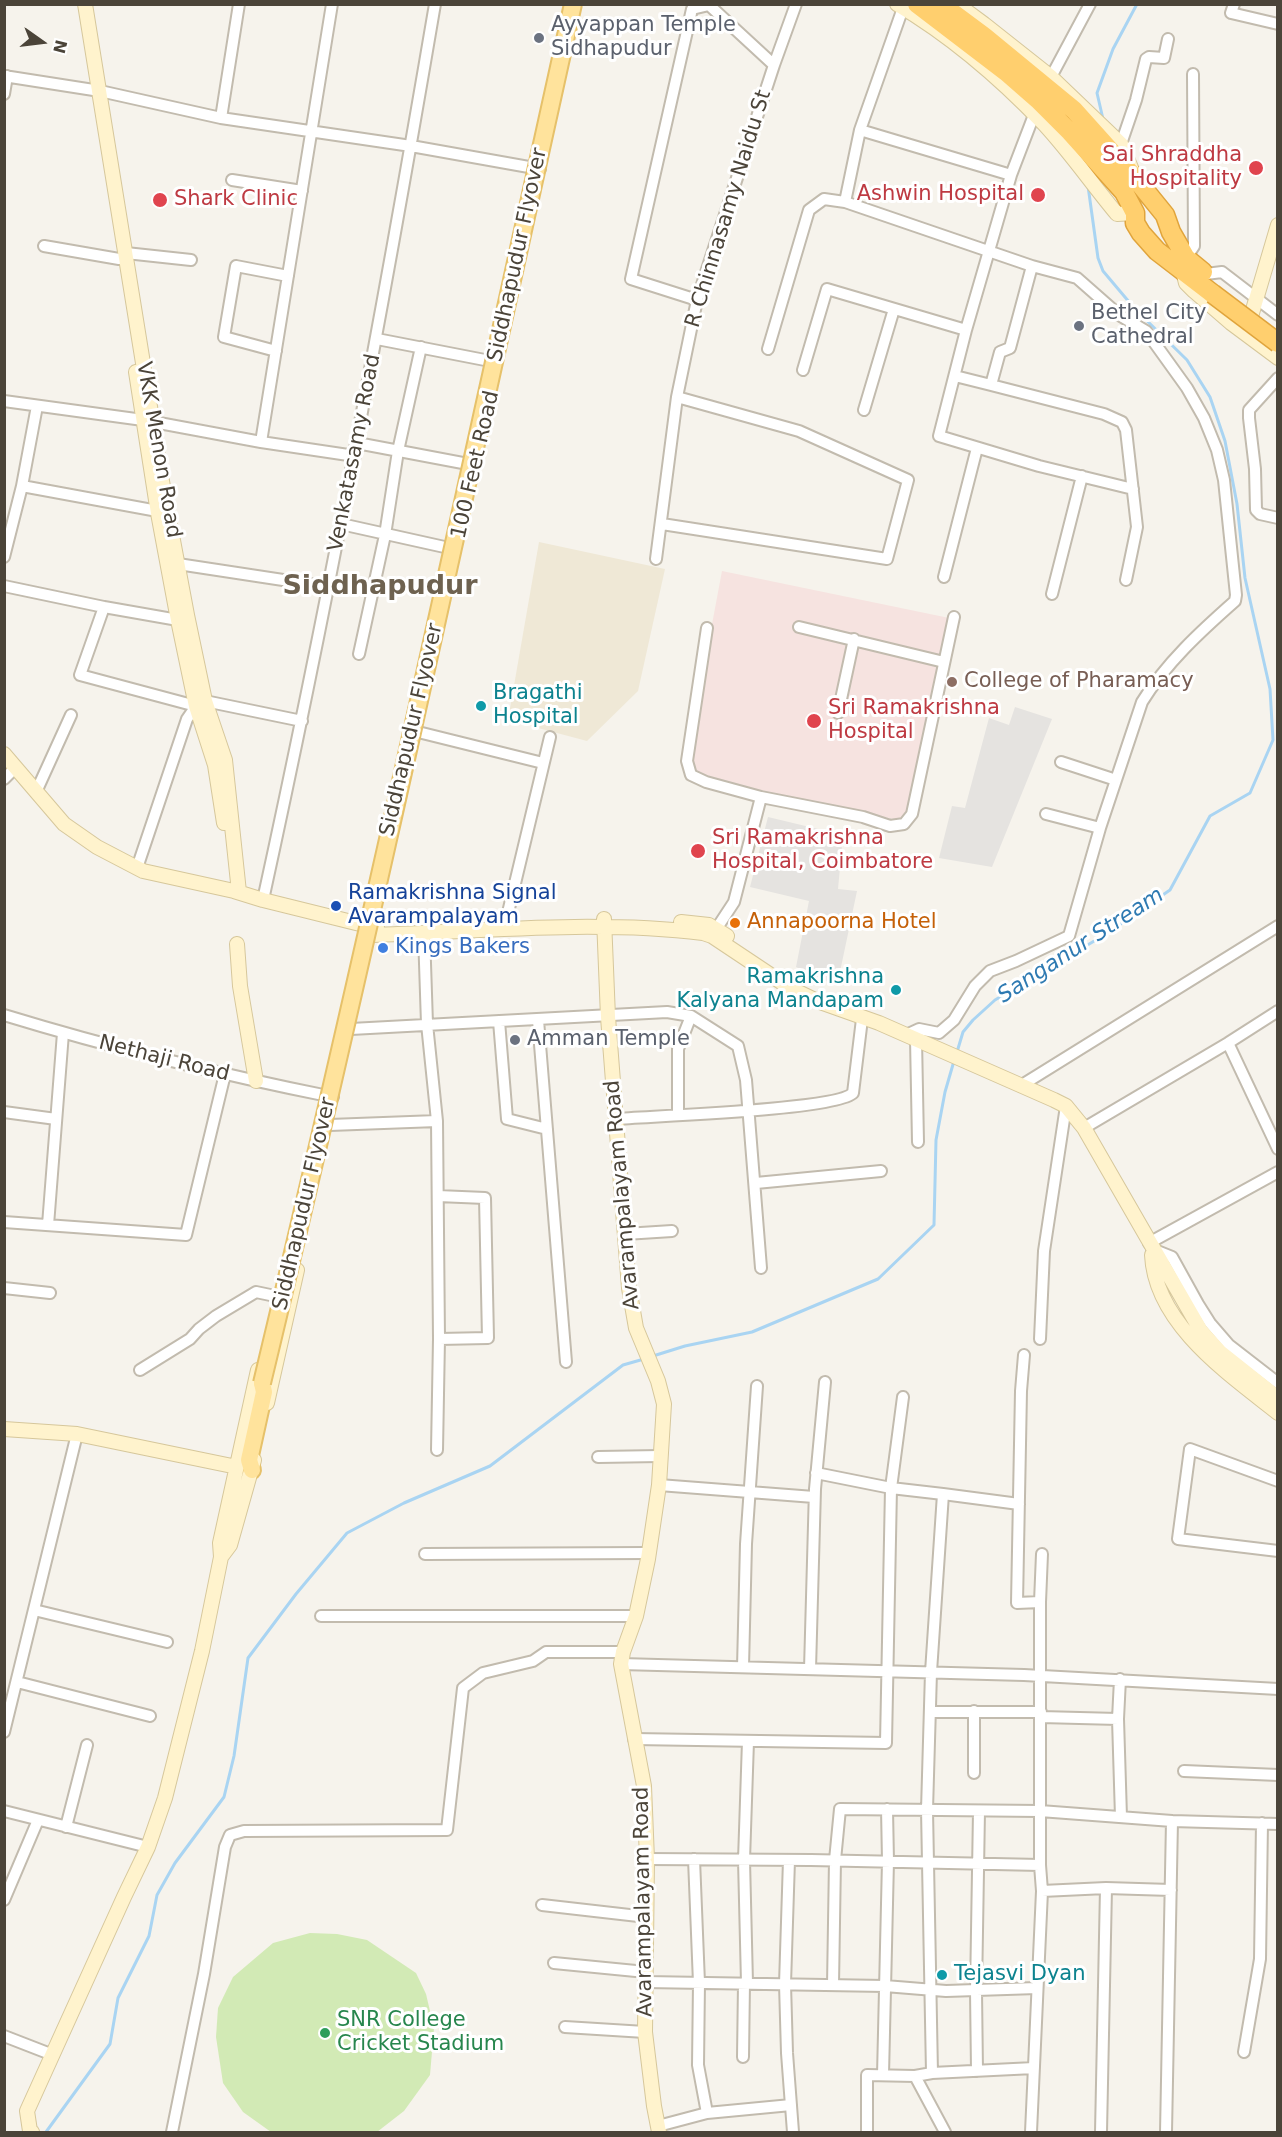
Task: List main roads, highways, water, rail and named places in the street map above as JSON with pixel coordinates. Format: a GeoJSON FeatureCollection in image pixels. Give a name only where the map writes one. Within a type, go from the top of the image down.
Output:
{"type":"FeatureCollection","features":[{"type":"Feature","properties":{"kind":"highway"},"geometry":{"type":"LineString","coordinates":[[941,4],[994,43],[1115,144],[1155,204],[1165,215],[1185,265],[1278,343]]}},
{"type":"Feature","properties":{"kind":"highway"},"geometry":{"type":"LineString","coordinates":[[906,6],[1006,72],[1070,132],[1095,173],[1124,192],[1147,240],[1157,251],[1206,274],[1217,291],[1278,328]]}},
{"type":"Feature","properties":{"kind":"highway"},"geometry":{"type":"LineString","coordinates":[[1135,218],[1155,204]]}},
{"type":"Feature","properties":{"kind":"highway"},"geometry":{"type":"LineString","coordinates":[[1147,240],[1161,237],[1168,225]]}},
{"type":"Feature","properties":{"kind":"main road","name":"Siddhapudur Flyover"},"geometry":{"type":"LineString","coordinates":[[245,1468],[249,1460],[262,1383],[327,1111],[481,427],[573,4]]}},
{"type":"Feature","properties":{"kind":"main road","name":"Siddhapudur Flyover"},"geometry":{"type":"LineString","coordinates":[[241,1443],[255,1419]]}},
{"type":"Feature","properties":{"kind":"waterway","name":"Sanganur Stream"},"geometry":{"type":"LineString","coordinates":[[1103,119],[1097,93],[1113,49],[1137,4]]}},
{"type":"Feature","properties":{"kind":"waterway","name":"Sanganur Stream"},"geometry":{"type":"LineString","coordinates":[[957,1052],[963,1032],[995,1000],[1106,934],[1170,890],[1210,816],[1250,793],[1273,740],[1270,689],[1245,578],[1237,504],[1225,441],[1210,397],[1187,360],[1135,309],[1103,271],[1098,258],[1088,186]]}},
{"type":"Feature","properties":{"kind":"waterway","name":"Sanganur Stream"},"geometry":{"type":"LineString","coordinates":[[653,1356],[685,1346],[752,1332],[878,1279],[934,1225],[936,1140],[945,1092],[954,1061]]}},
{"type":"Feature","properties":{"kind":"waterway","name":"Sanganur Stream"},"geometry":{"type":"LineString","coordinates":[[46,2132],[110,2044],[118,1998],[149,1936],[157,1895],[175,1863],[224,1797],[234,1756],[248,1658],[296,1594],[347,1533],[404,1503],[490,1466],[623,1365],[644,1359]]}},
{"type":"Feature","properties":{"kind":"place","name":"Ayyappan Temple Sidhapudur"},"geometry":{"type":"Point","coordinates":[539,38]}},
{"type":"Feature","properties":{"kind":"place","name":"Sai Shraddha Hospitality"},"geometry":{"type":"Point","coordinates":[1256,168]}},
{"type":"Feature","properties":{"kind":"place","name":"Ashwin Hospital"},"geometry":{"type":"Point","coordinates":[1038,195]}},
{"type":"Feature","properties":{"kind":"place","name":"Shark Clinic"},"geometry":{"type":"Point","coordinates":[160,200]}},
{"type":"Feature","properties":{"kind":"place","name":"Bethel City Cathedral"},"geometry":{"type":"Point","coordinates":[1079,326]}},
{"type":"Feature","properties":{"kind":"place","name":"College of Pharamacy"},"geometry":{"type":"Point","coordinates":[952,682]}},
{"type":"Feature","properties":{"kind":"place","name":"Bragathi Hospital"},"geometry":{"type":"Point","coordinates":[481,706]}},
{"type":"Feature","properties":{"kind":"place","name":"Sri Ramakrishna Hospital"},"geometry":{"type":"Point","coordinates":[814,721]}},
{"type":"Feature","properties":{"kind":"place","name":"Sri Ramakrishna Hospital, Coimbatore"},"geometry":{"type":"Point","coordinates":[698,851]}},
{"type":"Feature","properties":{"kind":"place","name":"Ramakrishna Signal Avarampalayam"},"geometry":{"type":"Point","coordinates":[336,906]}},
{"type":"Feature","properties":{"kind":"place","name":"Annapoorna Hotel"},"geometry":{"type":"Point","coordinates":[735,923]}},
{"type":"Feature","properties":{"kind":"place","name":"Kings Bakers"},"geometry":{"type":"Point","coordinates":[383,948]}},
{"type":"Feature","properties":{"kind":"place","name":"Ramakrishna Kalyana Mandapam"},"geometry":{"type":"Point","coordinates":[896,990]}},
{"type":"Feature","properties":{"kind":"place","name":"Amman Temple"},"geometry":{"type":"Point","coordinates":[515,1040]}},
{"type":"Feature","properties":{"kind":"place","name":"Tejasvi Dyan"},"geometry":{"type":"Point","coordinates":[942,1975]}},
{"type":"Feature","properties":{"kind":"place","name":"SNR College Cricket Stadium"},"geometry":{"type":"Point","coordinates":[325,2033]}},
{"type":"Feature","properties":{"kind":"district","name":"Siddhapudur"},"geometry":{"type":"Point","coordinates":[380,587]}}]}
